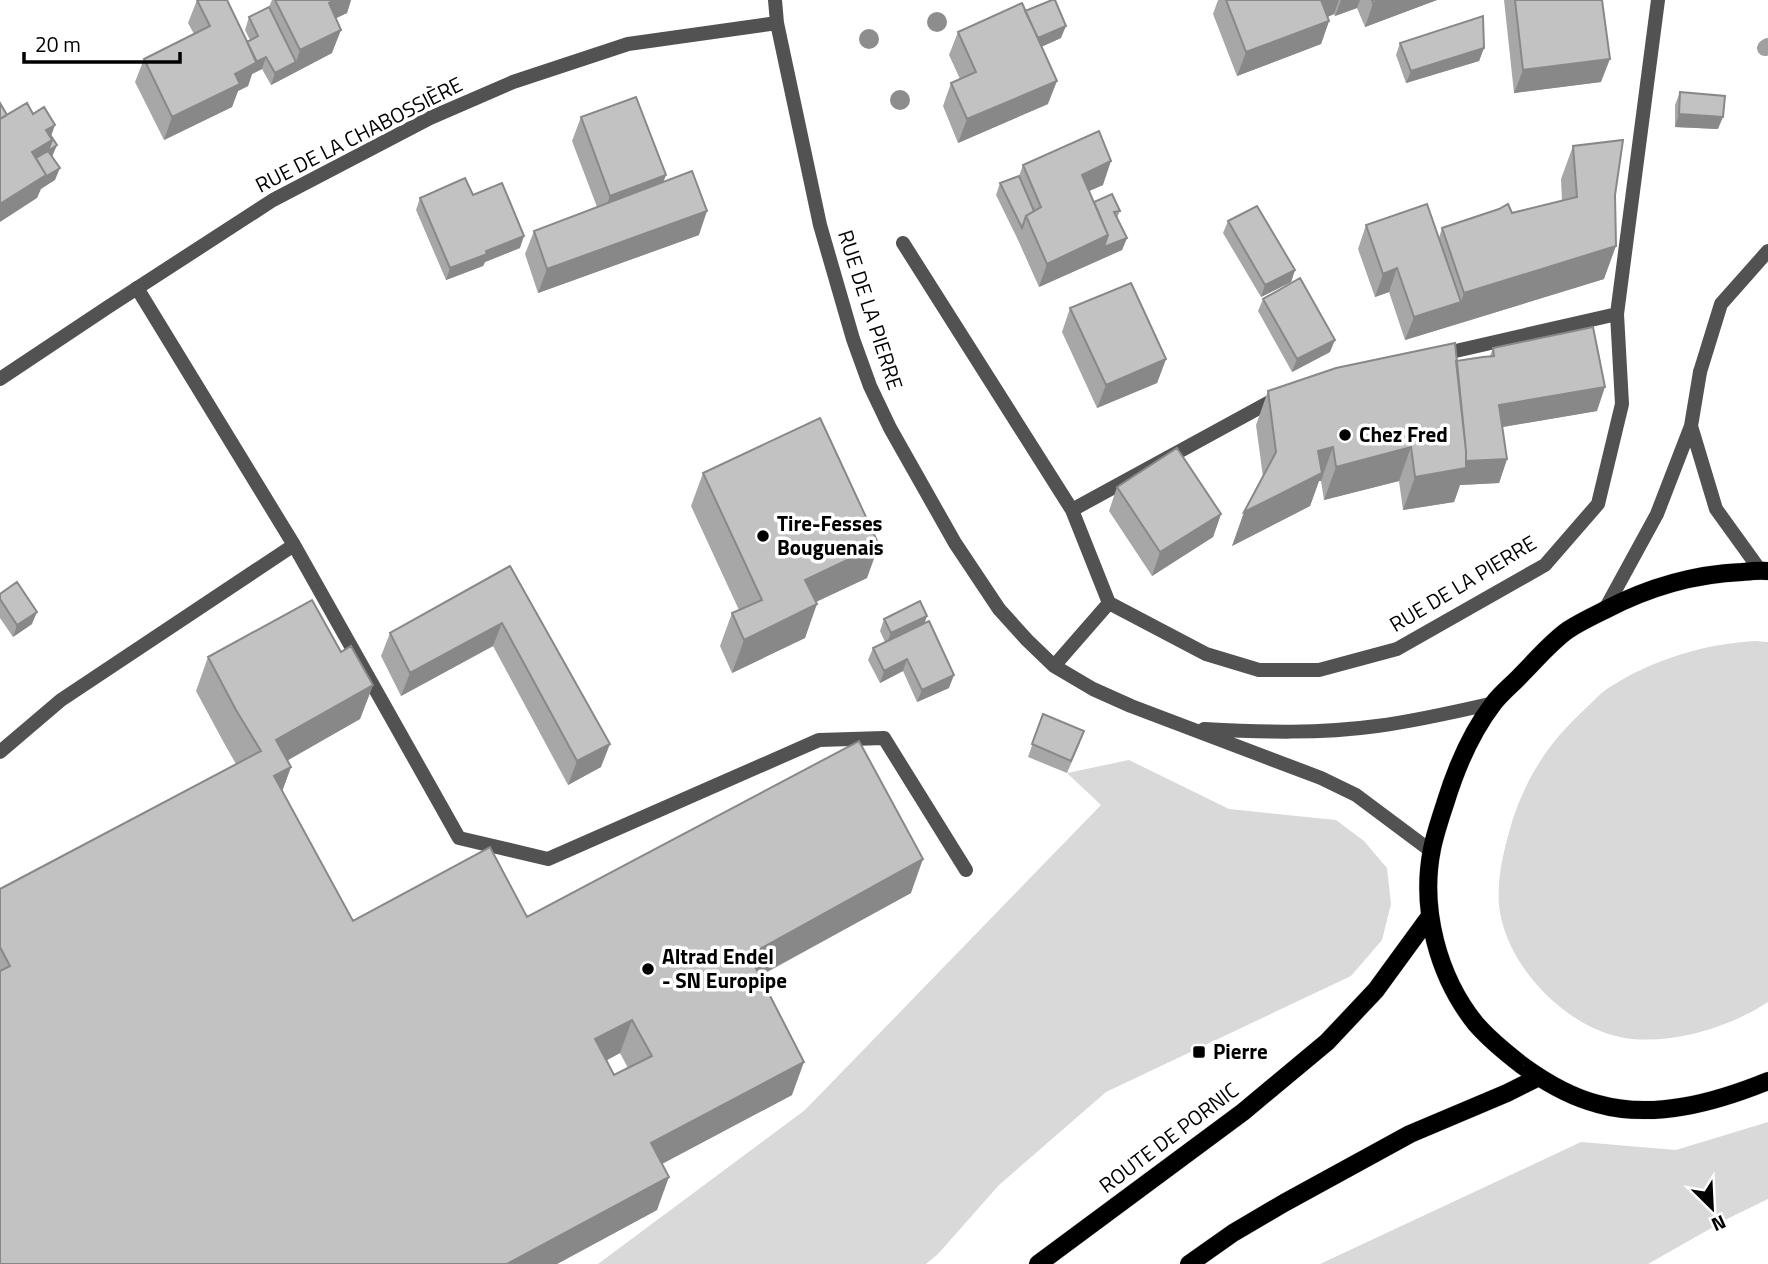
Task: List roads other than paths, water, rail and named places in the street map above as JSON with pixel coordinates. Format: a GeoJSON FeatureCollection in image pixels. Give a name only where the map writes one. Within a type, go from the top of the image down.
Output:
{"type":"FeatureCollection","features":[{"type":"Feature","properties":{"kind":"main road"},"geometry":{"type":"LineString","coordinates":[[1764,571],[1716,573],[1682,581],[1625,600],[1567,631],[1494,703],[1473,735],[1454,774],[1432,851],[1429,884],[1430,916],[1437,951],[1453,989],[1475,1023],[1499,1048],[1539,1077],[1566,1092],[1598,1104],[1628,1109],[1658,1109],[1700,1103],[1768,1081]]}},
{"type":"Feature","properties":{"kind":"main road","name":"ROUTE DE PORNIC"},"geometry":{"type":"LineString","coordinates":[[1038,1264],[1243,1112],[1327,1042],[1376,990],[1430,916]]}},
{"type":"Feature","properties":{"kind":"main road"},"geometry":{"type":"LineString","coordinates":[[1189,1264],[1233,1233],[1410,1134],[1539,1077]]}},
{"type":"Feature","properties":{"kind":"street","name":"RUE DE LA PIERRE"},"geometry":{"type":"LineString","coordinates":[[775,0],[777,23],[820,225],[853,339],[870,386],[890,428],[955,543],[999,609],[1054,666],[1093,689],[1321,778],[1356,795],[1432,851]]}},
{"type":"Feature","properties":{"kind":"street","name":"RUE DE LA PIERRE"},"geometry":{"type":"LineString","coordinates":[[1109,603],[1206,654],[1259,670],[1319,670],[1398,649],[1545,565],[1598,504],[1622,404],[1617,314],[1658,0]]}},
{"type":"Feature","properties":{"kind":"street","name":"RUE DE LA CHABOSSIÈRE"},"geometry":{"type":"LineString","coordinates":[[0,379],[273,200],[430,118],[513,82],[628,44],[777,23]]}},
{"type":"Feature","properties":{"kind":"street"},"geometry":{"type":"LineString","coordinates":[[904,243],[1072,510],[1109,603],[1054,666]]}},
{"type":"Feature","properties":{"kind":"street"},"geometry":{"type":"LineString","coordinates":[[1604,611],[1657,514],[1691,426],[1700,372],[1721,304],[1768,251]]}},
{"type":"Feature","properties":{"kind":"street"},"geometry":{"type":"LineString","coordinates":[[137,288],[294,545],[459,838],[548,859],[819,740],[884,738],[966,870]]}},
{"type":"Feature","properties":{"kind":"street"},"geometry":{"type":"LineString","coordinates":[[1430,356],[1617,314]]}},
{"type":"Feature","properties":{"kind":"street"},"geometry":{"type":"LineString","coordinates":[[1072,510],[1284,394],[1297,391]]}},
{"type":"Feature","properties":{"kind":"street"},"geometry":{"type":"LineString","coordinates":[[1691,426],[1716,509],[1764,571]]}},
{"type":"Feature","properties":{"kind":"street"},"geometry":{"type":"LineString","coordinates":[[0,752],[61,700],[294,545]]}},
{"type":"Feature","properties":{"kind":"street","name":"RUE DE LA PIERRE"},"geometry":{"type":"LineString","coordinates":[[1190,729],[1320,731],[1376,726],[1494,703]]}},
{"type":"Feature","properties":{"kind":"place","name":"Chez Fred"},"geometry":{"type":"Point","coordinates":[1345,435]}},
{"type":"Feature","properties":{"kind":"place","name":"Tire-Fesses Bouguenais"},"geometry":{"type":"Point","coordinates":[763,536]}},
{"type":"Feature","properties":{"kind":"place","name":"Altrad Endel - SN Europipe"},"geometry":{"type":"Point","coordinates":[648,969]}},
{"type":"Feature","properties":{"kind":"place","name":"Pierre"},"geometry":{"type":"Point","coordinates":[1199,1052]}}]}
